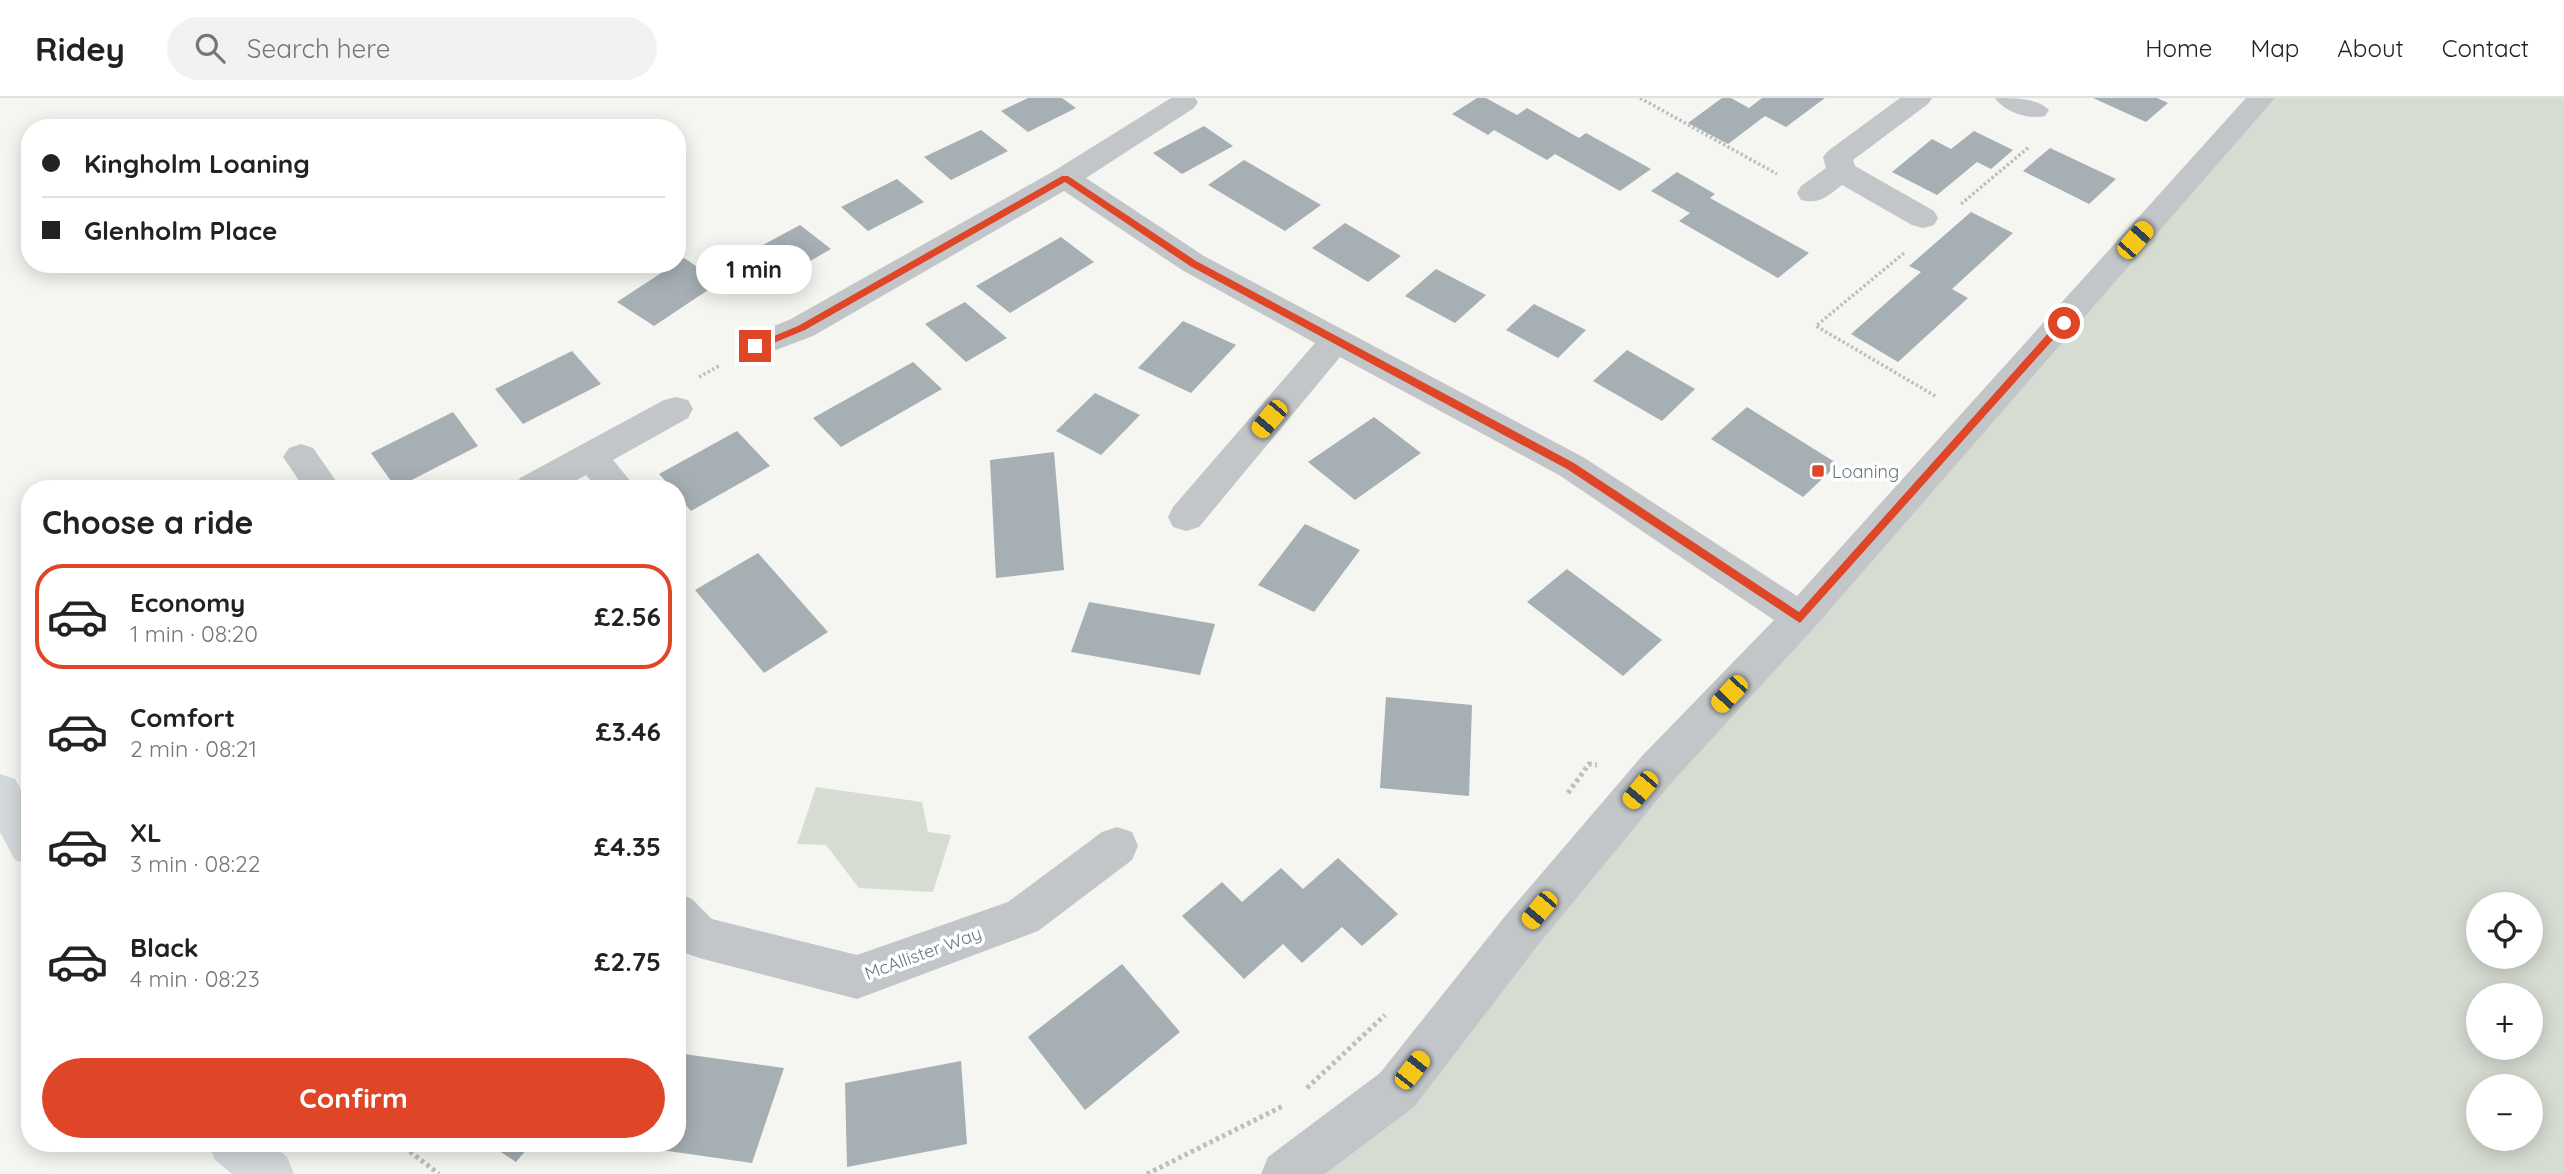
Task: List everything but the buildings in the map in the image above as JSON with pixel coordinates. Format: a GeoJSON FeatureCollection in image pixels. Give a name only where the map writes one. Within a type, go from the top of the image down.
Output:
{"type":"FeatureCollection","features":[{"type":"Feature","properties":{"kind":"main road"},"geometry":{"type":"LineString","coordinates":[[0,792],[21,830]]}},
{"type":"Feature","properties":{"kind":"main road"},"geometry":{"type":"LineString","coordinates":[[243,1152],[270,1174]]}},
{"type":"Feature","properties":{"kind":"street"},"geometry":{"type":"LineString","coordinates":[[1841,172],[1839,158],[1918,98]]}},
{"type":"Feature","properties":{"kind":"street"},"geometry":{"type":"LineString","coordinates":[[2008,98],[2035,110]]}},
{"type":"Feature","properties":{"kind":"street"},"geometry":{"type":"LineString","coordinates":[[1285,1174],[1396,1090],[1522,930],[1657,769],[1800,618],[1978,420],[2254,100]]}},
{"type":"Feature","properties":{"kind":"street"},"geometry":{"type":"LineString","coordinates":[[755,346],[801,328],[1065,178],[1184,102]]}},
{"type":"Feature","properties":{"kind":"street"},"geometry":{"type":"LineString","coordinates":[[1812,192],[1841,172]]}},
{"type":"Feature","properties":{"kind":"street"},"geometry":{"type":"LineString","coordinates":[[1841,172],[1923,218]]}},
{"type":"Feature","properties":{"kind":"street"},"geometry":{"type":"LineString","coordinates":[[1065,178],[1193,263],[1571,466],[1800,618]]}},
{"type":"Feature","properties":{"kind":"street"},"geometry":{"type":"LineString","coordinates":[[1186,517],[1336,340]]}},
{"type":"Feature","properties":{"kind":"street"},"geometry":{"type":"LineString","coordinates":[[548,480],[676,409]]}},
{"type":"Feature","properties":{"kind":"street"},"geometry":{"type":"LineString","coordinates":[[301,457],[317,480]]}},
{"type":"Feature","properties":{"kind":"street"},"geometry":{"type":"LineString","coordinates":[[590,457],[611,480]]}},
{"type":"Feature","properties":{"kind":"street","name":"McAllister Way"},"geometry":{"type":"LineString","coordinates":[[686,923],[699,937],[857,977],[1023,918],[1117,846]]}},
{"type":"Feature","properties":{"kind":"path"},"geometry":{"type":"LineString","coordinates":[[1640,98],[1812,192]]}},
{"type":"Feature","properties":{"kind":"path"},"geometry":{"type":"LineString","coordinates":[[1954,211],[2038,139]]}},
{"type":"Feature","properties":{"kind":"path"},"geometry":{"type":"LineString","coordinates":[[1911,246],[1816,327],[1978,420]]}},
{"type":"Feature","properties":{"kind":"path"},"geometry":{"type":"LineString","coordinates":[[676,409],[681,388],[755,346]]}},
{"type":"Feature","properties":{"kind":"path"},"geometry":{"type":"LineString","coordinates":[[1565,797],[1589,764],[1657,769]]}},
{"type":"Feature","properties":{"kind":"path"},"geometry":{"type":"LineString","coordinates":[[1303,1091],[1394,1007]]}},
{"type":"Feature","properties":{"kind":"path"},"geometry":{"type":"LineString","coordinates":[[1147,1174],[1293,1101]]}},
{"type":"Feature","properties":{"kind":"path"},"geometry":{"type":"LineString","coordinates":[[411,1152],[439,1174]]}},
{"type":"Feature","properties":{"kind":"shaded area"},"geometry":{"type":"Polygon","coordinates":[[[2261,98],[2564,98],[2564,1174],[1285,1174],[1397,1090],[2261,98]]]}},
{"type":"Feature","properties":{"kind":"shaded area"},"geometry":{"type":"Polygon","coordinates":[[[816,787],[922,802],[928,832],[951,835],[933,892],[859,888],[826,845],[797,844],[816,787]]]}},
{"type":"Feature","properties":{"kind":"place","name":"Loaning"},"geometry":{"type":"Point","coordinates":[1818,471]}},
{"type":"Feature","properties":{"kind":"route"},"geometry":{"type":"LineString","coordinates":[[755,346],[801,328],[1065,178],[1193,263],[1571,466],[1800,618],[2064,323]]}}]}
